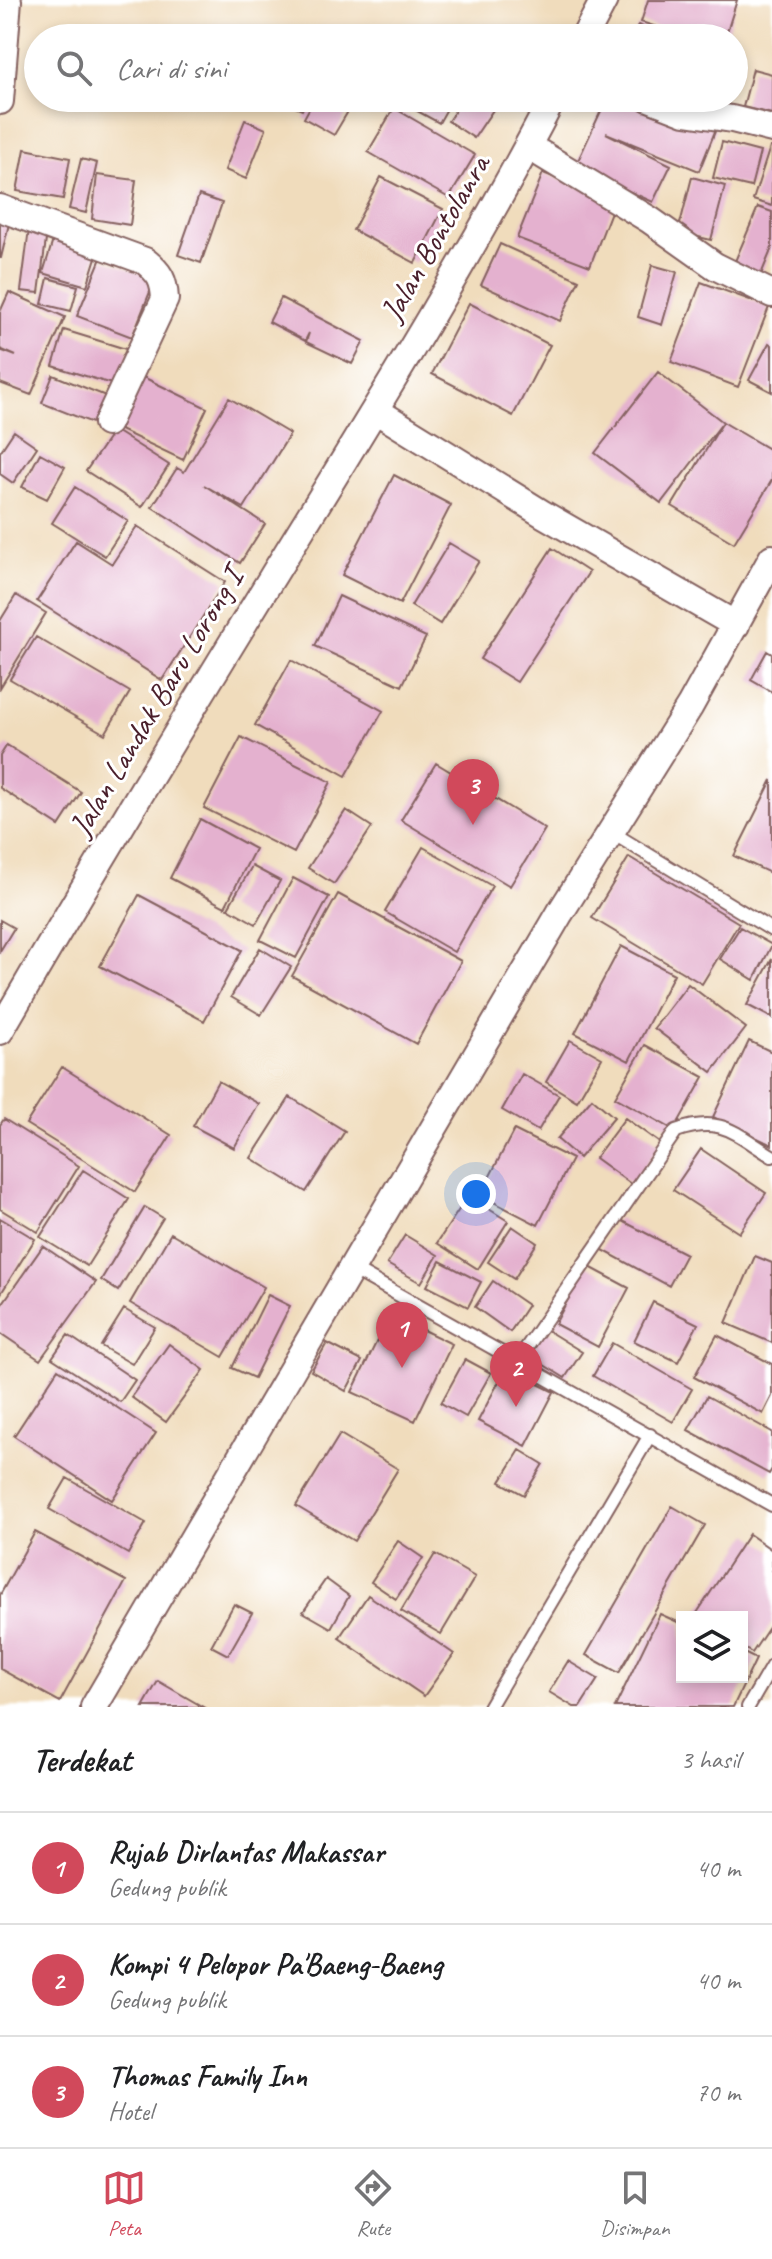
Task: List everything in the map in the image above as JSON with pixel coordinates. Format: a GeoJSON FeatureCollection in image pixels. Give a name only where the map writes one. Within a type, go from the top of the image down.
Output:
{"type":"FeatureCollection","features":[{"type":"Feature","properties":{"kind":"street"},"geometry":{"type":"LineString","coordinates":[[0,101],[8,0]]}},
{"type":"Feature","properties":{"kind":"street"},"geometry":{"type":"LineString","coordinates":[[591,24],[604,0]]}},
{"type":"Feature","properties":{"kind":"street","name":"Jalan Bontolanra"},"geometry":{"type":"LineString","coordinates":[[375,410],[546,112]]}},
{"type":"Feature","properties":{"kind":"street"},"geometry":{"type":"LineString","coordinates":[[685,112],[772,129]]}},
{"type":"Feature","properties":{"kind":"street"},"geometry":{"type":"LineString","coordinates":[[528,146],[650,220],[715,266],[772,294]]}},
{"type":"Feature","properties":{"kind":"street"},"geometry":{"type":"LineString","coordinates":[[0,208],[145,261],[158,271],[164,281],[165,299],[107,423]]}},
{"type":"Feature","properties":{"kind":"street"},"geometry":{"type":"LineString","coordinates":[[375,410],[543,514],[736,625]]}},
{"type":"Feature","properties":{"kind":"street","name":"Jalan Landak Baru Lorong I"},"geometry":{"type":"LineString","coordinates":[[0,1031],[118,828],[375,410]]}},
{"type":"Feature","properties":{"kind":"street"},"geometry":{"type":"LineString","coordinates":[[94,1707],[560,913],[690,706],[772,558]]}},
{"type":"Feature","properties":{"kind":"lane"},"geometry":{"type":"LineString","coordinates":[[611,832],[772,930]]}},
{"type":"Feature","properties":{"kind":"lane"},"geometry":{"type":"LineString","coordinates":[[518,1360],[676,1131],[698,1123],[721,1125],[772,1156]]}},
{"type":"Feature","properties":{"kind":"lane"},"geometry":{"type":"LineString","coordinates":[[351,1268],[772,1505]]}},
{"type":"Feature","properties":{"kind":"lane"},"geometry":{"type":"LineString","coordinates":[[489,1707],[650,1435]]}},
{"type":"Feature","properties":{"kind":"lane"},"geometry":{"type":"LineString","coordinates":[[748,1707],[772,1666]]}},
{"type":"Feature","properties":{"kind":"building"},"geometry":{"type":"Polygon","coordinates":[[[648,0],[737,0],[729,24],[641,22],[648,0]]]}},
{"type":"Feature","properties":{"kind":"building"},"geometry":{"type":"Polygon","coordinates":[[[753,69],[772,74],[772,114],[748,108],[748,88],[753,69]]]}},
{"type":"Feature","properties":{"kind":"building"},"geometry":{"type":"Polygon","coordinates":[[[307,112],[348,112],[334,135],[304,118],[307,112]]]}},
{"type":"Feature","properties":{"kind":"building"},"geometry":{"type":"Polygon","coordinates":[[[392,112],[401,112],[475,155],[449,198],[368,152],[392,112]]]}},
{"type":"Feature","properties":{"kind":"building"},"geometry":{"type":"Polygon","coordinates":[[[419,112],[445,112],[439,123],[419,112]]]}},
{"type":"Feature","properties":{"kind":"building"},"geometry":{"type":"Polygon","coordinates":[[[454,112],[492,112],[474,138],[448,121],[454,112]]]}},
{"type":"Feature","properties":{"kind":"building"},"geometry":{"type":"Polygon","coordinates":[[[601,112],[674,112],[716,129],[699,171],[606,133],[671,165],[653,202],[575,167],[601,112]]]}},
{"type":"Feature","properties":{"kind":"building"},"geometry":{"type":"Polygon","coordinates":[[[245,120],[266,129],[246,179],[225,170],[245,120]]]}},
{"type":"Feature","properties":{"kind":"building"},"geometry":{"type":"Polygon","coordinates":[[[722,142],[760,152],[751,187],[713,178],[722,142]]]}},
{"type":"Feature","properties":{"kind":"building"},"geometry":{"type":"Polygon","coordinates":[[[772,147],[772,206],[753,200],[772,147]]]}},
{"type":"Feature","properties":{"kind":"building"},"geometry":{"type":"Polygon","coordinates":[[[25,149],[70,158],[63,199],[17,191],[25,149]]]}},
{"type":"Feature","properties":{"kind":"building"},"geometry":{"type":"Polygon","coordinates":[[[81,159],[97,163],[86,213],[69,209],[81,159]]]}},
{"type":"Feature","properties":{"kind":"building"},"geometry":{"type":"Polygon","coordinates":[[[543,173],[615,201],[590,266],[517,238],[543,173]]]}},
{"type":"Feature","properties":{"kind":"building"},"geometry":{"type":"Polygon","coordinates":[[[97,175],[136,180],[130,225],[92,219],[97,175]]]}},
{"type":"Feature","properties":{"kind":"building"},"geometry":{"type":"Polygon","coordinates":[[[381,177],[443,209],[415,263],[353,230],[381,177]]]}},
{"type":"Feature","properties":{"kind":"building"},"geometry":{"type":"Polygon","coordinates":[[[692,177],[725,186],[711,240],[678,232],[692,177]]]}},
{"type":"Feature","properties":{"kind":"building"},"geometry":{"type":"Polygon","coordinates":[[[199,195],[222,203],[201,263],[178,255],[199,195]]]}},
{"type":"Feature","properties":{"kind":"building"},"geometry":{"type":"Polygon","coordinates":[[[758,207],[772,212],[772,248],[760,277],[733,266],[758,207]]]}},
{"type":"Feature","properties":{"kind":"building"},"geometry":{"type":"Polygon","coordinates":[[[0,213],[11,215],[1,258],[0,258],[0,213]]]}},
{"type":"Feature","properties":{"kind":"building"},"geometry":{"type":"Polygon","coordinates":[[[29,229],[47,232],[39,293],[21,291],[29,229]]]}},
{"type":"Feature","properties":{"kind":"building"},"geometry":{"type":"Polygon","coordinates":[[[54,237],[98,251],[87,286],[43,273],[54,237]]]}},
{"type":"Feature","properties":{"kind":"building"},"geometry":{"type":"Polygon","coordinates":[[[500,244],[579,280],[560,321],[481,285],[500,244]]]}},
{"type":"Feature","properties":{"kind":"building"},"geometry":{"type":"Polygon","coordinates":[[[101,258],[155,279],[132,337],[77,316],[101,258]]]}},
{"type":"Feature","properties":{"kind":"building"},"geometry":{"type":"Polygon","coordinates":[[[652,265],[677,272],[662,325],[638,317],[652,265]]]}},
{"type":"Feature","properties":{"kind":"building"},"geometry":{"type":"Polygon","coordinates":[[[48,278],[78,286],[71,311],[42,304],[48,278]]]}},
{"type":"Feature","properties":{"kind":"building"},"geometry":{"type":"Polygon","coordinates":[[[701,282],[769,307],[738,387],[671,362],[701,282]]]}},
{"type":"Feature","properties":{"kind":"building"},"geometry":{"type":"Polygon","coordinates":[[[9,292],[65,317],[31,395],[0,383],[0,350],[16,356],[0,349],[0,312],[9,292]]]}},
{"type":"Feature","properties":{"kind":"building"},"geometry":{"type":"Polygon","coordinates":[[[281,298],[364,341],[352,364],[306,342],[309,333],[305,341],[269,322],[281,298]]]}},
{"type":"Feature","properties":{"kind":"building"},"geometry":{"type":"Polygon","coordinates":[[[469,303],[550,345],[513,416],[432,374],[469,303]]]}},
{"type":"Feature","properties":{"kind":"building"},"geometry":{"type":"Polygon","coordinates":[[[64,330],[129,350],[118,386],[53,366],[64,330]]]}},
{"type":"Feature","properties":{"kind":"building"},"geometry":{"type":"Polygon","coordinates":[[[769,343],[772,345],[772,392],[749,380],[769,343]]]}},
{"type":"Feature","properties":{"kind":"building"},"geometry":{"type":"Polygon","coordinates":[[[658,372],[723,422],[661,503],[595,453],[658,372]]]}},
{"type":"Feature","properties":{"kind":"building"},"geometry":{"type":"Polygon","coordinates":[[[53,375],[111,398],[100,426],[42,403],[53,375]]]}},
{"type":"Feature","properties":{"kind":"building"},"geometry":{"type":"Polygon","coordinates":[[[141,376],[207,408],[183,460],[116,428],[141,376]]]}},
{"type":"Feature","properties":{"kind":"building"},"geometry":{"type":"Polygon","coordinates":[[[229,398],[290,434],[244,508],[204,485],[265,524],[240,563],[152,507],[177,468],[184,472],[229,398]]]}},
{"type":"Feature","properties":{"kind":"building"},"geometry":{"type":"Polygon","coordinates":[[[723,422],[772,451],[772,480],[734,543],[672,506],[723,422]]]}},
{"type":"Feature","properties":{"kind":"building"},"geometry":{"type":"Polygon","coordinates":[[[114,430],[169,465],[142,507],[86,471],[114,430]]]}},
{"type":"Feature","properties":{"kind":"building"},"geometry":{"type":"Polygon","coordinates":[[[14,431],[37,447],[13,483],[0,474],[0,452],[14,431]]]}},
{"type":"Feature","properties":{"kind":"building"},"geometry":{"type":"Polygon","coordinates":[[[40,453],[65,467],[47,499],[22,487],[40,453]]]}},
{"type":"Feature","properties":{"kind":"building"},"geometry":{"type":"Polygon","coordinates":[[[394,475],[451,505],[400,604],[342,575],[394,475]]]}},
{"type":"Feature","properties":{"kind":"building"},"geometry":{"type":"Polygon","coordinates":[[[75,487],[128,521],[105,556],[52,523],[75,487]]]}},
{"type":"Feature","properties":{"kind":"building"},"geometry":{"type":"Polygon","coordinates":[[[137,526],[225,582],[162,680],[37,601],[76,541],[112,564],[137,526]]]}},
{"type":"Feature","properties":{"kind":"building"},"geometry":{"type":"Polygon","coordinates":[[[449,543],[479,561],[440,624],[411,606],[449,543]]]}},
{"type":"Feature","properties":{"kind":"building"},"geometry":{"type":"Polygon","coordinates":[[[552,548],[589,572],[517,682],[480,659],[552,548]]]}},
{"type":"Feature","properties":{"kind":"building"},"geometry":{"type":"Polygon","coordinates":[[[16,595],[46,613],[0,688],[0,621],[16,595]]]}},
{"type":"Feature","properties":{"kind":"building"},"geometry":{"type":"Polygon","coordinates":[[[339,596],[426,637],[402,686],[315,646],[339,596]]]}},
{"type":"Feature","properties":{"kind":"building"},"geometry":{"type":"Polygon","coordinates":[[[36,637],[130,692],[105,734],[10,679],[36,637]]]}},
{"type":"Feature","properties":{"kind":"building"},"geometry":{"type":"Polygon","coordinates":[[[767,651],[772,654],[772,692],[751,680],[767,651]]]}},
{"type":"Feature","properties":{"kind":"building"},"geometry":{"type":"Polygon","coordinates":[[[291,660],[383,711],[346,776],[255,725],[291,660]]]}},
{"type":"Feature","properties":{"kind":"building"},"geometry":{"type":"Polygon","coordinates":[[[241,737],[331,782],[294,853],[204,808],[241,737]]]}},
{"type":"Feature","properties":{"kind":"building"},"geometry":{"type":"Polygon","coordinates":[[[7,745],[81,792],[59,826],[0,788],[0,756],[7,745]]]}},
{"type":"Feature","properties":{"kind":"building"},"geometry":{"type":"Polygon","coordinates":[[[436,763],[545,829],[510,886],[401,820],[436,763]]]}},
{"type":"Feature","properties":{"kind":"building"},"geometry":{"type":"Polygon","coordinates":[[[772,780],[772,874],[734,856],[772,780]]]}},
{"type":"Feature","properties":{"kind":"building"},"geometry":{"type":"Polygon","coordinates":[[[346,810],[372,827],[334,884],[308,868],[346,810]]]}},
{"type":"Feature","properties":{"kind":"building"},"geometry":{"type":"Polygon","coordinates":[[[200,819],[255,849],[225,907],[170,878],[200,819]]]}},
{"type":"Feature","properties":{"kind":"building"},"geometry":{"type":"Polygon","coordinates":[[[423,847],[492,886],[454,952],[385,912],[423,847]]]}},
{"type":"Feature","properties":{"kind":"building"},"geometry":{"type":"Polygon","coordinates":[[[629,857],[739,923],[702,984],[592,918],[629,857]]]}},
{"type":"Feature","properties":{"kind":"building"},"geometry":{"type":"Polygon","coordinates":[[[252,866],[280,881],[256,924],[228,908],[252,866]]]}},
{"type":"Feature","properties":{"kind":"building"},"geometry":{"type":"Polygon","coordinates":[[[293,878],[329,897],[296,958],[260,940],[293,878]]]}},
{"type":"Feature","properties":{"kind":"building"},"geometry":{"type":"Polygon","coordinates":[[[338,894],[461,961],[416,1044],[292,976],[338,894]]]}},
{"type":"Feature","properties":{"kind":"building"},"geometry":{"type":"Polygon","coordinates":[[[139,895],[242,950],[204,1021],[100,966],[139,895]]]}},
{"type":"Feature","properties":{"kind":"building"},"geometry":{"type":"Polygon","coordinates":[[[0,920],[14,928],[0,951],[0,920]]]}},
{"type":"Feature","properties":{"kind":"building"},"geometry":{"type":"Polygon","coordinates":[[[740,927],[772,945],[754,980],[720,959],[740,927]]]}},
{"type":"Feature","properties":{"kind":"building"},"geometry":{"type":"Polygon","coordinates":[[[621,946],[674,974],[629,1061],[575,1033],[621,946]]]}},
{"type":"Feature","properties":{"kind":"building"},"geometry":{"type":"Polygon","coordinates":[[[260,948],[291,967],[261,1015],[231,997],[260,948]]]}},
{"type":"Feature","properties":{"kind":"building"},"geometry":{"type":"Polygon","coordinates":[[[772,959],[772,1018],[747,1005],[772,959]]]}},
{"type":"Feature","properties":{"kind":"building"},"geometry":{"type":"Polygon","coordinates":[[[688,984],[746,1028],[712,1072],[654,1028],[688,984]]]}},
{"type":"Feature","properties":{"kind":"building"},"geometry":{"type":"Polygon","coordinates":[[[570,1040],[602,1058],[577,1101],[546,1082],[570,1040]]]}},
{"type":"Feature","properties":{"kind":"building"},"geometry":{"type":"Polygon","coordinates":[[[749,1041],[772,1052],[772,1145],[713,1117],[749,1041]]]}},
{"type":"Feature","properties":{"kind":"building"},"geometry":{"type":"Polygon","coordinates":[[[645,1045],[704,1077],[674,1130],[615,1097],[645,1045]]]}},
{"type":"Feature","properties":{"kind":"building"},"geometry":{"type":"Polygon","coordinates":[[[62,1067],[171,1135],[135,1192],[26,1124],[62,1067]]]}},
{"type":"Feature","properties":{"kind":"building"},"geometry":{"type":"Polygon","coordinates":[[[522,1074],[559,1095],[538,1131],[502,1110],[522,1074]]]}},
{"type":"Feature","properties":{"kind":"building"},"geometry":{"type":"Polygon","coordinates":[[[218,1081],[259,1104],[234,1148],[193,1126],[218,1081]]]}},
{"type":"Feature","properties":{"kind":"building"},"geometry":{"type":"Polygon","coordinates":[[[290,1097],[345,1131],[306,1192],[251,1158],[290,1097]]]}},
{"type":"Feature","properties":{"kind":"building"},"geometry":{"type":"Polygon","coordinates":[[[592,1098],[614,1117],[579,1158],[557,1139],[592,1098]]]}},
{"type":"Feature","properties":{"kind":"building"},"geometry":{"type":"Polygon","coordinates":[[[625,1118],[661,1144],[631,1184],[595,1158],[625,1118]]]}},
{"type":"Feature","properties":{"kind":"building"},"geometry":{"type":"Polygon","coordinates":[[[4,1119],[79,1166],[38,1232],[0,1209],[0,1125],[4,1119]]]}},
{"type":"Feature","properties":{"kind":"building"},"geometry":{"type":"Polygon","coordinates":[[[514,1130],[572,1159],[538,1225],[480,1195],[514,1130]]]}},
{"type":"Feature","properties":{"kind":"building"},"geometry":{"type":"Polygon","coordinates":[[[701,1149],[766,1193],[739,1233],[673,1190],[701,1149]]]}},
{"type":"Feature","properties":{"kind":"building"},"geometry":{"type":"Polygon","coordinates":[[[83,1170],[129,1199],[87,1266],[40,1237],[83,1170]]]}},
{"type":"Feature","properties":{"kind":"building"},"geometry":{"type":"Polygon","coordinates":[[[468,1196],[508,1221],[478,1269],[437,1243],[468,1196]]]}},
{"type":"Feature","properties":{"kind":"building"},"geometry":{"type":"Polygon","coordinates":[[[145,1207],[163,1218],[118,1291],[101,1280],[145,1207]]]}},
{"type":"Feature","properties":{"kind":"building"},"geometry":{"type":"Polygon","coordinates":[[[0,1218],[35,1239],[0,1295],[0,1218]]]}},
{"type":"Feature","properties":{"kind":"building"},"geometry":{"type":"Polygon","coordinates":[[[617,1218],[686,1254],[669,1286],[601,1249],[617,1218]]]}},
{"type":"Feature","properties":{"kind":"building"},"geometry":{"type":"Polygon","coordinates":[[[512,1226],[537,1243],[514,1279],[488,1262],[512,1226]]]}},
{"type":"Feature","properties":{"kind":"building"},"geometry":{"type":"Polygon","coordinates":[[[171,1233],[264,1287],[223,1357],[130,1303],[171,1233]]]}},
{"type":"Feature","properties":{"kind":"building"},"geometry":{"type":"Polygon","coordinates":[[[405,1235],[438,1255],[421,1283],[387,1264],[405,1235]]]}},
{"type":"Feature","properties":{"kind":"building"},"geometry":{"type":"Polygon","coordinates":[[[43,1246],[96,1282],[40,1360],[0,1333],[0,1307],[43,1246]]]}},
{"type":"Feature","properties":{"kind":"building"},"geometry":{"type":"Polygon","coordinates":[[[755,1256],[772,1263],[772,1343],[726,1323],[755,1256]]]}},
{"type":"Feature","properties":{"kind":"building"},"geometry":{"type":"Polygon","coordinates":[[[440,1261],[481,1282],[468,1307],[427,1286],[440,1261]]]}},
{"type":"Feature","properties":{"kind":"building"},"geometry":{"type":"Polygon","coordinates":[[[586,1265],[629,1288],[598,1347],[555,1324],[586,1265]]]}},
{"type":"Feature","properties":{"kind":"building"},"geometry":{"type":"Polygon","coordinates":[[[493,1281],[528,1305],[510,1332],[475,1307],[493,1281]]]}},
{"type":"Feature","properties":{"kind":"building"},"geometry":{"type":"Polygon","coordinates":[[[268,1295],[290,1306],[254,1378],[232,1368],[268,1295]]]}},
{"type":"Feature","properties":{"kind":"building"},"geometry":{"type":"Polygon","coordinates":[[[653,1302],[698,1324],[678,1362],[634,1341],[653,1302]]]}},
{"type":"Feature","properties":{"kind":"building"},"geometry":{"type":"Polygon","coordinates":[[[124,1309],[155,1327],[132,1364],[101,1346],[124,1309]]]}},
{"type":"Feature","properties":{"kind":"building"},"geometry":{"type":"Polygon","coordinates":[[[390,1314],[452,1344],[415,1421],[352,1392],[390,1314]]]}},
{"type":"Feature","properties":{"kind":"building"},"geometry":{"type":"Polygon","coordinates":[[[545,1329],[582,1352],[565,1378],[528,1355],[545,1329]]]}},
{"type":"Feature","properties":{"kind":"building"},"geometry":{"type":"Polygon","coordinates":[[[68,1335],[135,1380],[120,1402],[52,1358],[68,1335]]]}},
{"type":"Feature","properties":{"kind":"building"},"geometry":{"type":"Polygon","coordinates":[[[717,1335],[772,1364],[772,1396],[763,1414],[694,1377],[717,1335]]]}},
{"type":"Feature","properties":{"kind":"building"},"geometry":{"type":"Polygon","coordinates":[[[327,1343],[362,1361],[346,1391],[311,1371],[327,1343]]]}},
{"type":"Feature","properties":{"kind":"building"},"geometry":{"type":"Polygon","coordinates":[[[612,1343],[692,1389],[673,1422],[593,1376],[612,1343]]]}},
{"type":"Feature","properties":{"kind":"building"},"geometry":{"type":"Polygon","coordinates":[[[169,1344],[204,1370],[166,1422],[131,1397],[169,1344]]]}},
{"type":"Feature","properties":{"kind":"building"},"geometry":{"type":"Polygon","coordinates":[[[465,1359],[491,1373],[466,1417],[441,1403],[465,1359]]]}},
{"type":"Feature","properties":{"kind":"building"},"geometry":{"type":"Polygon","coordinates":[[[506,1368],[554,1392],[526,1446],[478,1421],[506,1368]]]}},
{"type":"Feature","properties":{"kind":"building"},"geometry":{"type":"Polygon","coordinates":[[[58,1369],[156,1433],[112,1500],[14,1436],[58,1369]]]}},
{"type":"Feature","properties":{"kind":"building"},"geometry":{"type":"Polygon","coordinates":[[[707,1396],[772,1432],[772,1469],[769,1474],[688,1430],[707,1396]]]}},
{"type":"Feature","properties":{"kind":"building"},"geometry":{"type":"Polygon","coordinates":[[[340,1434],[398,1469],[354,1541],[296,1506],[340,1434]]]}},
{"type":"Feature","properties":{"kind":"building"},"geometry":{"type":"Polygon","coordinates":[[[520,1450],[543,1464],[524,1495],[500,1482],[520,1450]]]}},
{"type":"Feature","properties":{"kind":"building"},"geometry":{"type":"Polygon","coordinates":[[[67,1478],[146,1523],[128,1554],[49,1509],[67,1478]]]}},
{"type":"Feature","properties":{"kind":"building"},"geometry":{"type":"Polygon","coordinates":[[[672,1506],[705,1525],[619,1673],[586,1655],[672,1506]]]}},
{"type":"Feature","properties":{"kind":"building"},"geometry":{"type":"Polygon","coordinates":[[[35,1532],[126,1581],[60,1702],[0,1669],[0,1595],[35,1532]]]}},
{"type":"Feature","properties":{"kind":"building"},"geometry":{"type":"Polygon","coordinates":[[[749,1534],[772,1550],[772,1623],[752,1653],[748,1651],[748,1611],[698,1611],[749,1534]]]}},
{"type":"Feature","properties":{"kind":"building"},"geometry":{"type":"Polygon","coordinates":[[[398,1541],[423,1558],[396,1599],[371,1582],[398,1541]]]}},
{"type":"Feature","properties":{"kind":"building"},"geometry":{"type":"Polygon","coordinates":[[[435,1554],[475,1577],[441,1634],[401,1611],[435,1554]]]}},
{"type":"Feature","properties":{"kind":"building"},"geometry":{"type":"Polygon","coordinates":[[[326,1579],[349,1596],[331,1628],[303,1612],[326,1579]]]}},
{"type":"Feature","properties":{"kind":"building"},"geometry":{"type":"Polygon","coordinates":[[[368,1595],[454,1654],[424,1696],[339,1638],[368,1595]]]}},
{"type":"Feature","properties":{"kind":"building"},"geometry":{"type":"Polygon","coordinates":[[[234,1604],[252,1613],[228,1655],[211,1646],[234,1604]]]}},
{"type":"Feature","properties":{"kind":"building"},"geometry":{"type":"Polygon","coordinates":[[[660,1614],[676,1621],[676,1683],[744,1683],[733,1707],[615,1707],[660,1614]]]}},
{"type":"Feature","properties":{"kind":"building"},"geometry":{"type":"Polygon","coordinates":[[[748,1655],[756,1659],[748,1676],[748,1655]]]}},
{"type":"Feature","properties":{"kind":"building"},"geometry":{"type":"Polygon","coordinates":[[[568,1661],[598,1679],[580,1707],[574,1707],[549,1692],[568,1661]]]}},
{"type":"Feature","properties":{"kind":"building"},"geometry":{"type":"Polygon","coordinates":[[[158,1681],[203,1707],[143,1707],[158,1681]]]}},
{"type":"Feature","properties":{"kind":"place","name":"Thomas Family Inn"},"geometry":{"type":"Point","coordinates":[473,825]}},
{"type":"Feature","properties":{"kind":"place","name":"Rujab Dirlantas Makassar"},"geometry":{"type":"Point","coordinates":[402,1368]}},
{"type":"Feature","properties":{"kind":"place","name":"Kompi 4 Pelopor Pa'Baeng-Baeng"},"geometry":{"type":"Point","coordinates":[516,1407]}}]}
